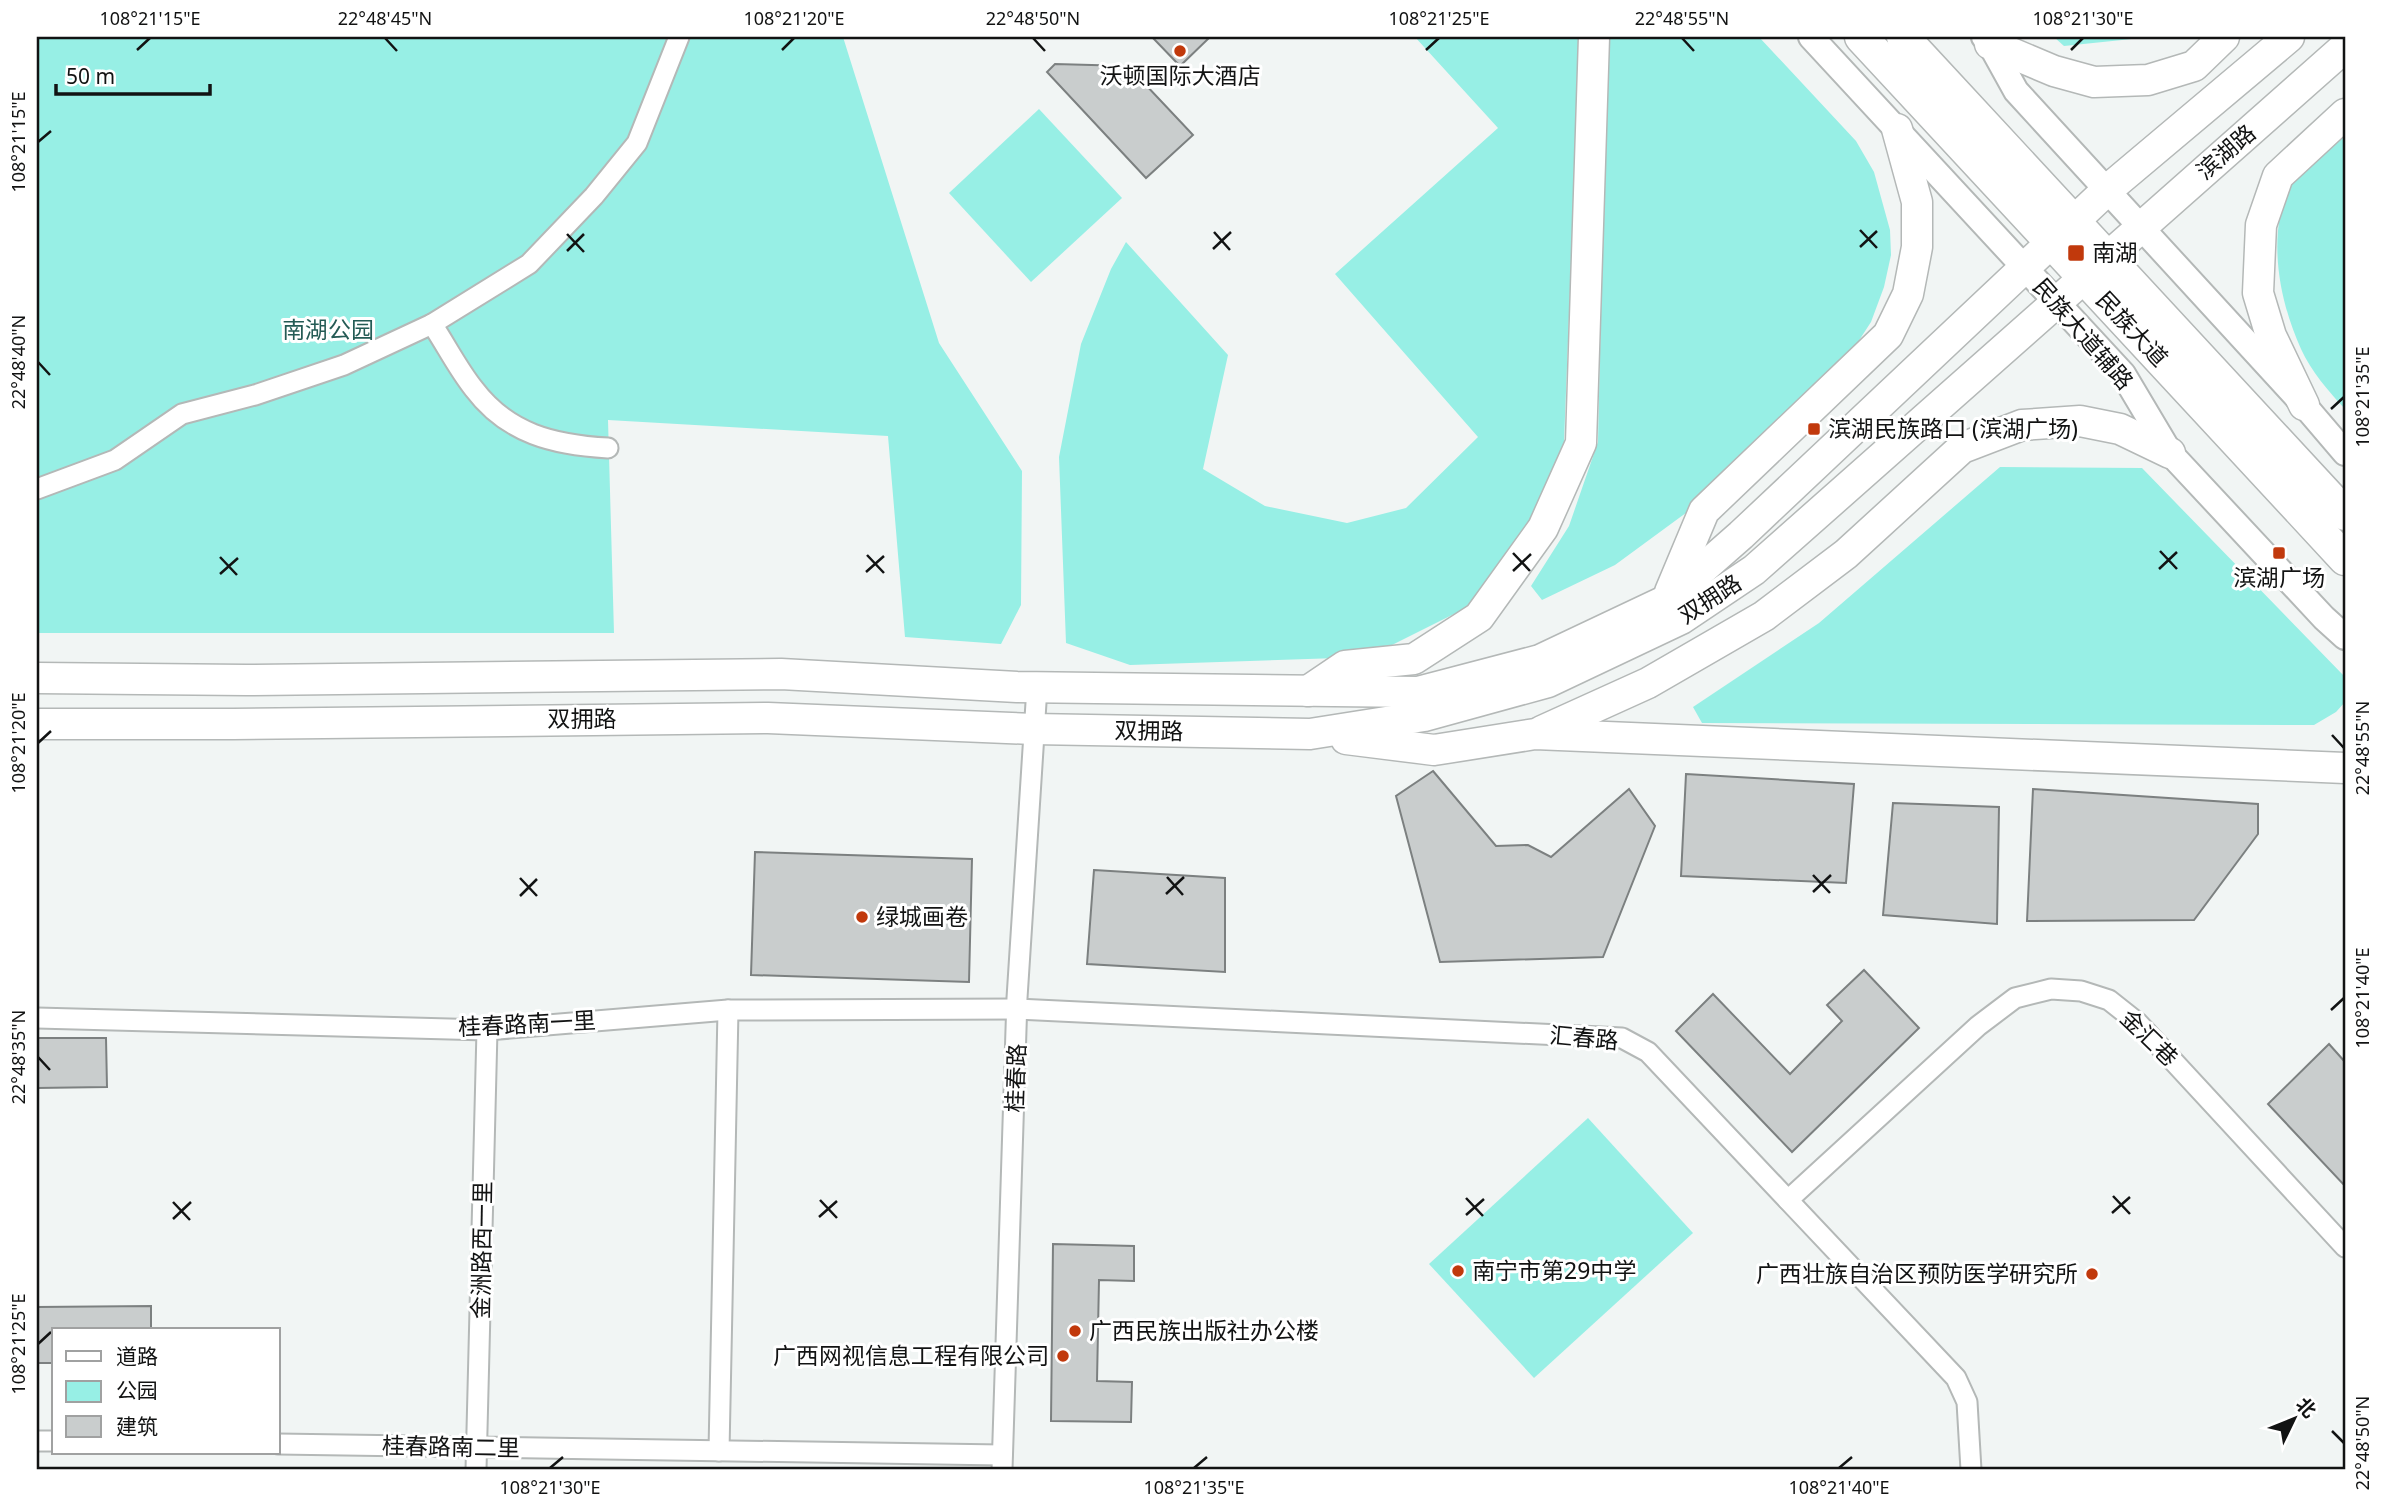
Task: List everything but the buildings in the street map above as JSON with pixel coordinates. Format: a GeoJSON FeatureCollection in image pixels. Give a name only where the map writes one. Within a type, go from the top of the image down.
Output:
{"type":"FeatureCollection","features":[{"type":"Feature","properties":{"kind":"highway","name":"民族大道"},"geometry":{"type":"LineString","coordinates":[[1861,37],[2063,232],[2345,514]]}},
{"type":"Feature","properties":{"kind":"highway","name":"民族大道"},"geometry":{"type":"LineString","coordinates":[[1903,37],[2063,232]]}},
{"type":"Feature","properties":{"kind":"highway","name":"民族大道"},"geometry":{"type":"LineString","coordinates":[[2095,266],[2345,559]]}},
{"type":"Feature","properties":{"kind":"main road"},"geometry":{"type":"LineString","coordinates":[[1308,691],[1345,666],[1414,659],[1479,617],[1543,528],[1581,443],[1594,37]]}},
{"type":"Feature","properties":{"kind":"main road"},"geometry":{"type":"LineString","coordinates":[[1987,40],[2054,71],[2094,82],[2148,80],[2194,66],[2224,37]]}},
{"type":"Feature","properties":{"kind":"main road","name":"滨湖路"},"geometry":{"type":"LineString","coordinates":[[2063,232],[2106,191],[2289,37]]}},
{"type":"Feature","properties":{"kind":"main road","name":"滨湖路"},"geometry":{"type":"LineString","coordinates":[[2095,266],[2345,47]]}},
{"type":"Feature","properties":{"kind":"main road"},"geometry":{"type":"LineString","coordinates":[[2304,405],[2271,336],[2258,293],[2261,225],[2278,176],[2345,114]]}},
{"type":"Feature","properties":{"kind":"main road"},"geometry":{"type":"LineString","coordinates":[[1667,600],[1704,511],[1888,335],[1909,294],[1917,247],[1917,202],[1896,129]]}},
{"type":"Feature","properties":{"kind":"main road","name":"双拥路"},"geometry":{"type":"LineString","coordinates":[[37,678],[246,680],[781,674],[1037,687],[1418,692],[1540,660],[1667,600],[1741,535],[2063,232]]}},
{"type":"Feature","properties":{"kind":"main road","name":"双拥路"},"geometry":{"type":"LineString","coordinates":[[37,724],[768,718],[1033,729],[1310,734],[1424,716],[1548,682],[1681,620],[1754,570],[2095,266]]}},
{"type":"Feature","properties":{"kind":"main road"},"geometry":{"type":"LineString","coordinates":[[1535,734],[1648,683],[1764,616],[1846,554],[1962,448],[2022,425],[2081,421],[2120,429],[2170,453]]}},
{"type":"Feature","properties":{"kind":"main road"},"geometry":{"type":"LineString","coordinates":[[1310,734],[1434,750],[1535,734],[2345,768]]}},
{"type":"Feature","properties":{"kind":"street"},"geometry":{"type":"LineString","coordinates":[[37,489],[115,460],[181,414],[255,394],[344,365],[432,324],[529,264],[594,196],[637,143],[679,37]]}},
{"type":"Feature","properties":{"kind":"street","name":"民族大道辅路"},"geometry":{"type":"LineString","coordinates":[[1811,37],[2123,373],[2170,453],[2324,618],[2345,637]]}},
{"type":"Feature","properties":{"kind":"street"},"geometry":{"type":"LineString","coordinates":[[1987,40],[2016,91],[2345,453]]}},
{"type":"Feature","properties":{"kind":"street"},"geometry":{"type":"LineString","coordinates":[[432,324],[474,389],[504,419],[543,439],[573,446],[608,448]]}},
{"type":"Feature","properties":{"kind":"street","name":"桂春路"},"geometry":{"type":"LineString","coordinates":[[1002,1463],[1017,1009],[1037,687]]}},
{"type":"Feature","properties":{"kind":"street","name":"金汇巷"},"geometry":{"type":"LineString","coordinates":[[1788,1200],[1979,1026],[2015,998],[2050,989],[2081,991],[2109,1000],[2138,1023],[2345,1247]]}},
{"type":"Feature","properties":{"kind":"street","name":"桂春路南一里"},"geometry":{"type":"LineString","coordinates":[[37,1018],[487,1030],[728,1010],[1017,1009]]}},
{"type":"Feature","properties":{"kind":"street","name":"汇春路"},"geometry":{"type":"LineString","coordinates":[[1017,1009],[1622,1038],[1648,1052],[1956,1378],[1967,1402],[1971,1470]]}},
{"type":"Feature","properties":{"kind":"street"},"geometry":{"type":"LineString","coordinates":[[719,1451],[728,1010]]}},
{"type":"Feature","properties":{"kind":"street","name":"金洲路西一里"},"geometry":{"type":"LineString","coordinates":[[476,1470],[487,1030]]}},
{"type":"Feature","properties":{"kind":"street","name":"桂春路南二里"},"geometry":{"type":"LineString","coordinates":[[280,1444],[719,1451],[1002,1463]]}},
{"type":"Feature","properties":{"kind":"green space","name":"南湖公园"},"geometry":{"type":"Polygon","coordinates":[[[37,37],[843,37],[939,343],[1022,471],[1021,605],[1001,644],[905,637],[888,436],[608,420],[614,633],[37,633],[37,37]]]}},
{"type":"Feature","properties":{"kind":"green space"},"geometry":{"type":"Polygon","coordinates":[[[1415,37],[1580,37],[1564,442],[1530,519],[1470,606],[1368,657],[1130,665],[1066,643],[1059,457],[1081,344],[1111,269],[1126,242],[1228,355],[1203,469],[1265,506],[1347,523],[1406,508],[1478,437],[1335,274],[1498,128],[1415,37]]]}},
{"type":"Feature","properties":{"kind":"green space"},"geometry":{"type":"Polygon","coordinates":[[[1607,37],[1759,37],[1856,141],[1874,172],[1890,230],[1891,255],[1884,287],[1871,322],[1832,382],[1709,496],[1615,565],[1542,600],[1531,586],[1569,526],[1598,442],[1607,37]]]}},
{"type":"Feature","properties":{"kind":"green space"},"geometry":{"type":"Polygon","coordinates":[[[2054,37],[2151,37],[2064,46],[2054,37]]]}},
{"type":"Feature","properties":{"kind":"green space"},"geometry":{"type":"Polygon","coordinates":[[[1039,109],[1122,198],[1031,282],[949,193],[1039,109]]]}},
{"type":"Feature","properties":{"kind":"green space"},"geometry":{"type":"Polygon","coordinates":[[[2345,125],[2345,409],[2315,373],[2292,327],[2280,280],[2278,232],[2282,208],[2302,165],[2345,125]]]}},
{"type":"Feature","properties":{"kind":"green space"},"geometry":{"type":"Polygon","coordinates":[[[2000,467],[2142,468],[2345,677],[2345,702],[2336,712],[2314,725],[1702,723],[1693,707],[1819,623],[2000,467]]]}},
{"type":"Feature","properties":{"kind":"green space"},"geometry":{"type":"Polygon","coordinates":[[[1588,1118],[1693,1233],[1534,1378],[1429,1264],[1588,1118]]]}},
{"type":"Feature","properties":{"kind":"place","name":"沃顿国际大酒店"},"geometry":{"type":"Point","coordinates":[1180,51]}},
{"type":"Feature","properties":{"kind":"place","name":"南湖"},"geometry":{"type":"Point","coordinates":[2076,253]}},
{"type":"Feature","properties":{"kind":"place","name":"滨湖民族路口 (滨湖广场)"},"geometry":{"type":"Point","coordinates":[1814,429]}},
{"type":"Feature","properties":{"kind":"place","name":"滨湖广场"},"geometry":{"type":"Point","coordinates":[2279,553]}},
{"type":"Feature","properties":{"kind":"place","name":"绿城画卷"},"geometry":{"type":"Point","coordinates":[862,917]}},
{"type":"Feature","properties":{"kind":"place","name":"南宁市第29中学"},"geometry":{"type":"Point","coordinates":[1458,1271]}},
{"type":"Feature","properties":{"kind":"place","name":"广西壮族自治区预防医学研究所"},"geometry":{"type":"Point","coordinates":[2092,1274]}},
{"type":"Feature","properties":{"kind":"place","name":"广西民族出版社办公楼"},"geometry":{"type":"Point","coordinates":[1075,1331]}},
{"type":"Feature","properties":{"kind":"place","name":"广西网视信息工程有限公司"},"geometry":{"type":"Point","coordinates":[1063,1356]}}]}
